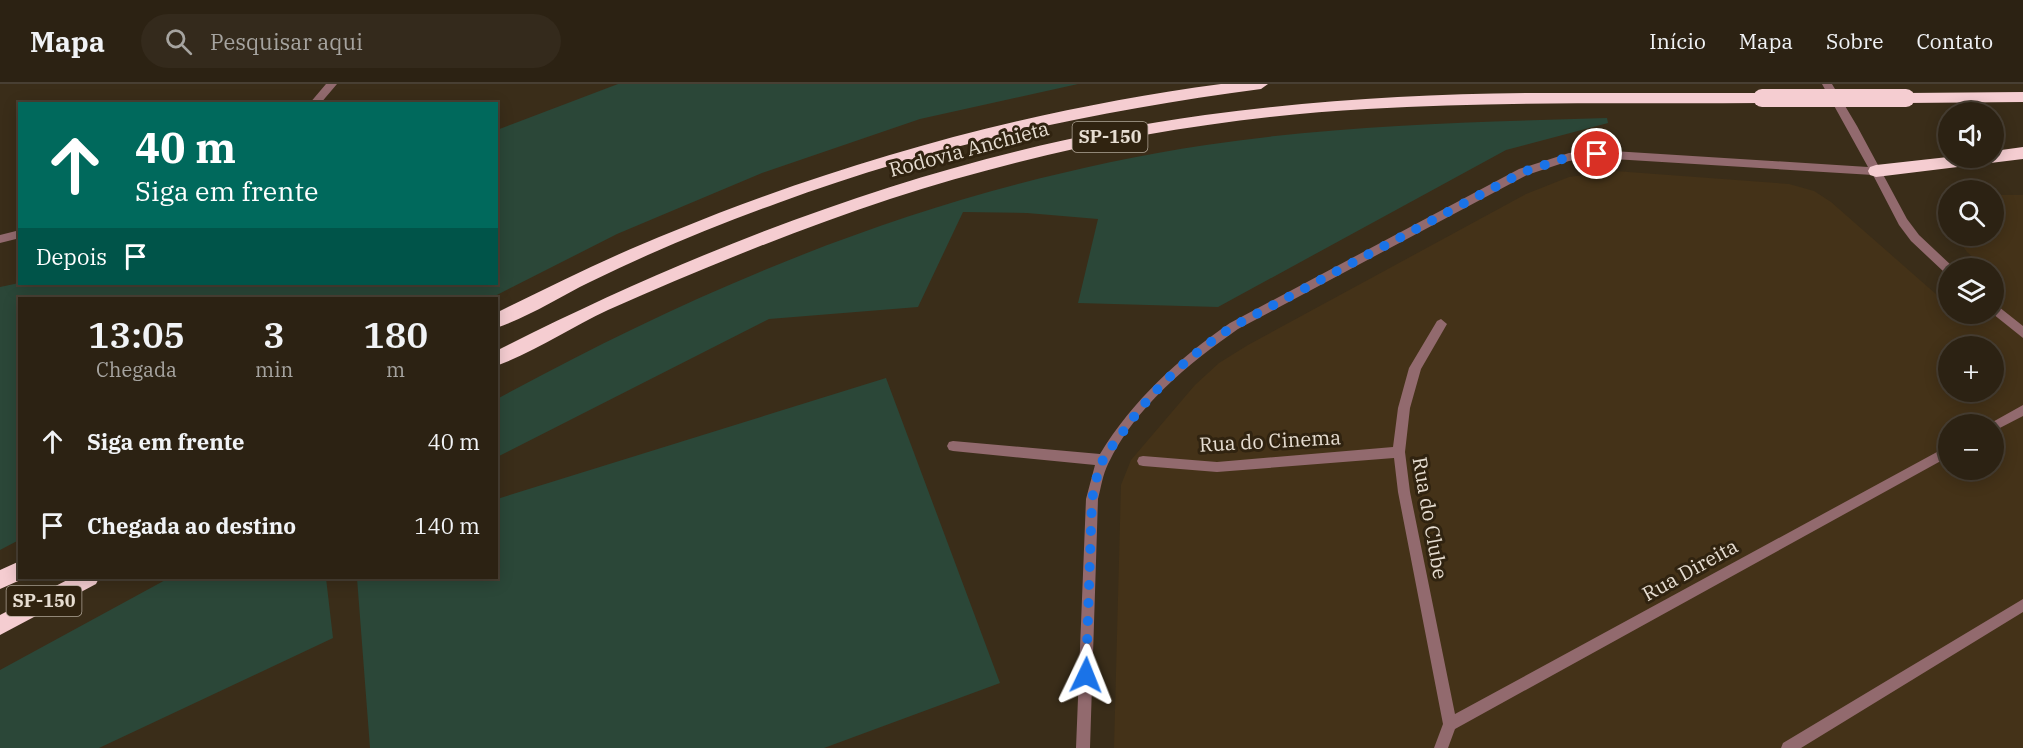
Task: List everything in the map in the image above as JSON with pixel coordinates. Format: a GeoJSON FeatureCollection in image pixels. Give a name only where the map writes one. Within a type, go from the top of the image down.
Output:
{"type":"FeatureCollection","features":[{"type":"Feature","properties":{"kind":"highway","name":"Rodovia Anchieta"},"geometry":{"type":"LineString","coordinates":[[498,320],[656,244],[854,171],[982,134],[1056,117],[1172,96],[1261,84]]}},
{"type":"Feature","properties":{"kind":"highway","name":"Rodovia Anchieta"},"geometry":{"type":"LineString","coordinates":[[498,358],[608,303],[741,246],[816,218],[933,180],[1059,148],[1214,120],[1369,103],[1438,100],[2023,97]]}},
{"type":"Feature","properties":{"kind":"highway"},"geometry":{"type":"LineString","coordinates":[[2004,155],[2023,153]]}},
{"type":"Feature","properties":{"kind":"highway"},"geometry":{"type":"LineString","coordinates":[[1876,171],[1938,164]]}},
{"type":"Feature","properties":{"kind":"highway","name":"SP-150"},"geometry":{"type":"LineString","coordinates":[[0,580],[18,571]]}},
{"type":"Feature","properties":{"kind":"highway","name":"SP-150"},"geometry":{"type":"LineString","coordinates":[[0,625],[87,579]]}},
{"type":"Feature","properties":{"kind":"street"},"geometry":{"type":"LineString","coordinates":[[316,102],[332,84]]}},
{"type":"Feature","properties":{"kind":"street"},"geometry":{"type":"LineString","coordinates":[[1827,84],[1903,222],[1915,238],[1938,260]]}},
{"type":"Feature","properties":{"kind":"street"},"geometry":{"type":"LineString","coordinates":[[1083,748],[1092,499],[1103,460],[1140,407],[1201,348],[1234,326],[1523,172],[1545,163],[1597,154],[1629,154],[1806,168],[1876,171]]}},
{"type":"Feature","properties":{"kind":"street"},"geometry":{"type":"LineString","coordinates":[[0,239],[18,234]]}},
{"type":"Feature","properties":{"kind":"street"},"geometry":{"type":"LineString","coordinates":[[2004,317],[2023,333]]}},
{"type":"Feature","properties":{"kind":"street","name":"Rua do Clube"},"geometry":{"type":"LineString","coordinates":[[1441,324],[1415,368],[1404,408],[1399,452],[1404,492],[1450,724]]}},
{"type":"Feature","properties":{"kind":"street"},"geometry":{"type":"LineString","coordinates":[[2004,420],[2023,410]]}},
{"type":"Feature","properties":{"kind":"street"},"geometry":{"type":"LineString","coordinates":[[953,446],[1103,460]]}},
{"type":"Feature","properties":{"kind":"street","name":"Rua do Cinema"},"geometry":{"type":"LineString","coordinates":[[1143,461],[1217,467],[1399,452]]}},
{"type":"Feature","properties":{"kind":"street","name":"Rua Direita"},"geometry":{"type":"LineString","coordinates":[[1450,724],[1938,456]]}},
{"type":"Feature","properties":{"kind":"street"},"geometry":{"type":"LineString","coordinates":[[1788,748],[2023,605]]}},
{"type":"Feature","properties":{"kind":"street"},"geometry":{"type":"LineString","coordinates":[[1441,748],[1450,724]]}},
{"type":"Feature","properties":{"kind":"shaded area"},"geometry":{"type":"Polygon","coordinates":[[[1615,171],[1789,184],[1814,191],[1831,202],[1938,295],[1938,324],[2004,324],[2004,258],[1974,258],[1963,246],[2004,246],[2004,195],[2023,195],[2023,748],[1114,748],[1121,485],[1131,460],[1195,385],[1219,363],[1526,194],[1569,177],[1615,171]]]}},
{"type":"Feature","properties":{"kind":"green space"},"geometry":{"type":"Polygon","coordinates":[[[618,84],[1078,84],[920,119],[762,173],[617,234],[493,297],[18,297],[18,541],[0,550],[0,287],[18,283],[498,285],[498,130],[618,84]]]}},
{"type":"Feature","properties":{"kind":"green space"},"geometry":{"type":"Polygon","coordinates":[[[1607,118],[1608,123],[1506,150],[1218,307],[1078,303],[1098,219],[1027,213],[963,212],[918,307],[769,319],[498,456],[498,398],[667,313],[840,240],[928,210],[1019,184],[1111,162],[1256,138],[1456,123],[1607,118]]]}},
{"type":"Feature","properties":{"kind":"green space"},"geometry":{"type":"Polygon","coordinates":[[[886,378],[1000,683],[824,748],[370,748],[357,579],[498,579],[498,499],[886,378]]]}},
{"type":"Feature","properties":{"kind":"green space"},"geometry":{"type":"Polygon","coordinates":[[[167,579],[326,579],[333,638],[99,748],[0,748],[0,670],[167,579]]]}},
{"type":"Feature","properties":{"kind":"route"},"geometry":{"type":"LineString","coordinates":[[1086,675],[1092,499],[1097,480],[1103,460],[1140,407],[1172,374],[1201,348],[1234,326],[1523,172],[1569,157],[1597,154]]}}]}
